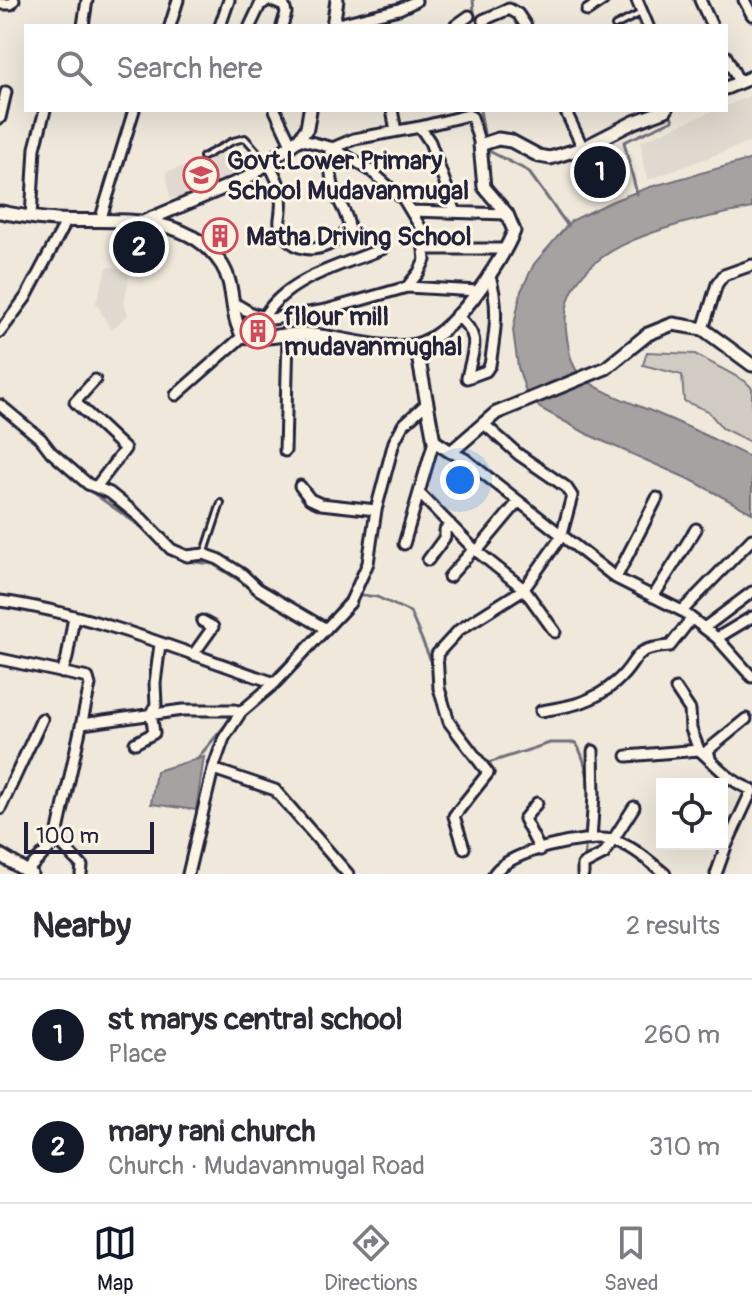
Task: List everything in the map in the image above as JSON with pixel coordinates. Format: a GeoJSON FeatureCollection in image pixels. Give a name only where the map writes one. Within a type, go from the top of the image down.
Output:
{"type":"FeatureCollection","features":[{"type":"Feature","properties":{"kind":"street"},"geometry":{"type":"LineString","coordinates":[[0,4],[11,4],[14,0]]}},
{"type":"Feature","properties":{"kind":"street"},"geometry":{"type":"LineString","coordinates":[[83,24],[87,0]]}},
{"type":"Feature","properties":{"kind":"street"},"geometry":{"type":"LineString","coordinates":[[171,24],[178,0]]}},
{"type":"Feature","properties":{"kind":"street"},"geometry":{"type":"LineString","coordinates":[[221,24],[229,0]]}},
{"type":"Feature","properties":{"kind":"street"},"geometry":{"type":"LineString","coordinates":[[251,24],[260,5],[270,0],[284,6],[286,13],[283,24]]}},
{"type":"Feature","properties":{"kind":"street"},"geometry":{"type":"LineString","coordinates":[[334,24],[337,0]]}},
{"type":"Feature","properties":{"kind":"street"},"geometry":{"type":"LineString","coordinates":[[587,11],[603,0]]}},
{"type":"Feature","properties":{"kind":"street"},"geometry":{"type":"LineString","coordinates":[[637,0],[647,24]]}},
{"type":"Feature","properties":{"kind":"street"},"geometry":{"type":"LineString","coordinates":[[700,0],[711,24]]}},
{"type":"Feature","properties":{"kind":"street"},"geometry":{"type":"LineString","coordinates":[[744,0],[752,15]]}},
{"type":"Feature","properties":{"kind":"street"},"geometry":{"type":"LineString","coordinates":[[341,24],[405,7],[416,1]]}},
{"type":"Feature","properties":{"kind":"street"},"geometry":{"type":"LineString","coordinates":[[483,20],[507,4],[525,24]]}},
{"type":"Feature","properties":{"kind":"street"},"geometry":{"type":"LineString","coordinates":[[378,14],[381,24]]}},
{"type":"Feature","properties":{"kind":"street"},"geometry":{"type":"LineString","coordinates":[[458,24],[469,16]]}},
{"type":"Feature","properties":{"kind":"street"},"geometry":{"type":"LineString","coordinates":[[728,60],[739,82]]}},
{"type":"Feature","properties":{"kind":"street"},"geometry":{"type":"LineString","coordinates":[[728,87],[752,77]]}},
{"type":"Feature","properties":{"kind":"street"},"geometry":{"type":"LineString","coordinates":[[0,118],[6,92]]}},
{"type":"Feature","properties":{"kind":"street"},"geometry":{"type":"LineString","coordinates":[[31,217],[35,148],[44,112]]}},
{"type":"Feature","properties":{"kind":"street"},"geometry":{"type":"LineString","coordinates":[[100,221],[133,112]]}},
{"type":"Feature","properties":{"kind":"street"},"geometry":{"type":"LineString","coordinates":[[276,112],[295,142]]}},
{"type":"Feature","properties":{"kind":"street"},"geometry":{"type":"LineString","coordinates":[[145,221],[247,178],[295,142],[307,128],[310,112]]}},
{"type":"Feature","properties":{"kind":"street"},"geometry":{"type":"LineString","coordinates":[[392,112],[396,131]]}},
{"type":"Feature","properties":{"kind":"street"},"geometry":{"type":"LineString","coordinates":[[566,112],[583,148]]}},
{"type":"Feature","properties":{"kind":"street"},"geometry":{"type":"LineString","coordinates":[[480,145],[498,139],[511,141],[539,156],[550,158],[583,148],[661,112]]}},
{"type":"Feature","properties":{"kind":"street"},"geometry":{"type":"LineString","coordinates":[[0,212],[67,220],[145,221],[169,225],[208,247],[222,265],[234,303],[235,321],[243,336],[255,339],[303,334],[393,346],[416,345],[443,332],[478,291],[514,231],[507,214],[484,187],[480,145],[472,117],[468,115],[354,139],[332,147]]}},
{"type":"Feature","properties":{"kind":"street"},"geometry":{"type":"LineString","coordinates":[[420,127],[430,142],[455,210]]}},
{"type":"Feature","properties":{"kind":"street"},"geometry":{"type":"LineString","coordinates":[[295,142],[332,147],[388,183],[412,211],[422,230],[425,260],[407,287]]}},
{"type":"Feature","properties":{"kind":"street"},"geometry":{"type":"LineString","coordinates":[[266,161],[280,186],[281,228],[290,240],[311,251],[334,243],[349,228],[331,173],[332,147]]}},
{"type":"Feature","properties":{"kind":"street"},"geometry":{"type":"LineString","coordinates":[[412,211],[507,214]]}},
{"type":"Feature","properties":{"kind":"street"},"geometry":{"type":"LineString","coordinates":[[0,332],[26,297],[67,220]]}},
{"type":"Feature","properties":{"kind":"street"},"geometry":{"type":"LineString","coordinates":[[263,318],[270,305],[293,285],[384,248]]}},
{"type":"Feature","properties":{"kind":"street"},"geometry":{"type":"LineString","coordinates":[[425,249],[505,249]]}},
{"type":"Feature","properties":{"kind":"street"},"geometry":{"type":"LineString","coordinates":[[703,329],[717,284],[724,275],[752,265]]}},
{"type":"Feature","properties":{"kind":"street"},"geometry":{"type":"LineString","coordinates":[[456,315],[469,326],[474,337],[467,378],[486,371],[490,365],[496,305],[489,274]]}},
{"type":"Feature","properties":{"kind":"street"},"geometry":{"type":"LineString","coordinates":[[234,303],[263,318],[272,319],[326,310],[407,287],[478,291]]}},
{"type":"Feature","properties":{"kind":"street"},"geometry":{"type":"LineString","coordinates":[[451,452],[496,413],[606,368],[648,334],[673,324],[703,329],[752,365]]}},
{"type":"Feature","properties":{"kind":"street"},"geometry":{"type":"LineString","coordinates":[[285,451],[288,335]]}},
{"type":"Feature","properties":{"kind":"street"},"geometry":{"type":"LineString","coordinates":[[176,395],[243,336]]}},
{"type":"Feature","properties":{"kind":"street"},"geometry":{"type":"LineString","coordinates":[[404,544],[434,441],[416,345]]}},
{"type":"Feature","properties":{"kind":"street"},"geometry":{"type":"LineString","coordinates":[[95,380],[75,402],[125,449],[96,487]]}},
{"type":"Feature","properties":{"kind":"street"},"geometry":{"type":"LineString","coordinates":[[190,873],[213,769],[224,738],[241,712],[275,683],[350,603],[368,563],[376,510],[394,442],[403,425],[426,404]]}},
{"type":"Feature","properties":{"kind":"street"},"geometry":{"type":"LineString","coordinates":[[0,405],[88,484],[110,493],[141,518],[171,549],[187,556],[204,554],[228,565],[258,589],[326,629]]}},
{"type":"Feature","properties":{"kind":"street"},"geometry":{"type":"LineString","coordinates":[[464,848],[454,816],[488,773],[449,722],[439,688],[437,654],[459,630],[524,589],[561,537],[571,492],[518,454],[484,424]]}},
{"type":"Feature","properties":{"kind":"street"},"geometry":{"type":"LineString","coordinates":[[434,441],[465,459],[616,578],[682,611],[717,638],[752,677]]}},
{"type":"Feature","properties":{"kind":"street"},"geometry":{"type":"LineString","coordinates":[[300,486],[310,499],[321,504],[376,510]]}},
{"type":"Feature","properties":{"kind":"street"},"geometry":{"type":"LineString","coordinates":[[419,493],[476,550],[524,589],[555,632]]}},
{"type":"Feature","properties":{"kind":"street"},"geometry":{"type":"LineString","coordinates":[[616,578],[657,498]]}},
{"type":"Feature","properties":{"kind":"street"},"geometry":{"type":"LineString","coordinates":[[449,577],[518,502]]}},
{"type":"Feature","properties":{"kind":"street"},"geometry":{"type":"LineString","coordinates":[[428,560],[445,537],[445,530],[450,524]]}},
{"type":"Feature","properties":{"kind":"street"},"geometry":{"type":"LineString","coordinates":[[653,597],[696,529]]}},
{"type":"Feature","properties":{"kind":"street"},"geometry":{"type":"LineString","coordinates":[[682,611],[752,539]]}},
{"type":"Feature","properties":{"kind":"street"},"geometry":{"type":"LineString","coordinates":[[704,628],[752,592]]}},
{"type":"Feature","properties":{"kind":"street"},"geometry":{"type":"LineString","coordinates":[[0,601],[74,616],[275,683]]}},
{"type":"Feature","properties":{"kind":"street"},"geometry":{"type":"LineString","coordinates":[[62,673],[74,616]]}},
{"type":"Feature","properties":{"kind":"street"},"geometry":{"type":"LineString","coordinates":[[717,638],[752,617]]}},
{"type":"Feature","properties":{"kind":"street"},"geometry":{"type":"LineString","coordinates":[[541,711],[583,704],[618,680],[636,655],[645,649],[670,646],[691,619]]}},
{"type":"Feature","properties":{"kind":"street"},"geometry":{"type":"LineString","coordinates":[[193,655],[213,627],[202,621]]}},
{"type":"Feature","properties":{"kind":"street"},"geometry":{"type":"LineString","coordinates":[[135,743],[154,733],[151,713],[156,705],[155,683],[160,644]]}},
{"type":"Feature","properties":{"kind":"street"},"geometry":{"type":"LineString","coordinates":[[0,659],[88,678],[90,685],[57,840],[29,872],[0,855]]}},
{"type":"Feature","properties":{"kind":"street"},"geometry":{"type":"LineString","coordinates":[[676,689],[690,710],[691,729],[699,750],[727,778],[752,790],[716,874]]}},
{"type":"Feature","properties":{"kind":"street"},"geometry":{"type":"LineString","coordinates":[[82,724],[151,713],[203,709],[241,712]]}},
{"type":"Feature","properties":{"kind":"street"},"geometry":{"type":"LineString","coordinates":[[0,809],[42,719]]}},
{"type":"Feature","properties":{"kind":"street"},"geometry":{"type":"LineString","coordinates":[[712,761],[708,750],[746,719]]}},
{"type":"Feature","properties":{"kind":"street"},"geometry":{"type":"LineString","coordinates":[[627,756],[699,750]]}},
{"type":"Feature","properties":{"kind":"street"},"geometry":{"type":"LineString","coordinates":[[591,840],[593,751]]}},
{"type":"Feature","properties":{"kind":"street"},"geometry":{"type":"LineString","coordinates":[[213,769],[275,790],[348,874]]}},
{"type":"Feature","properties":{"kind":"street"},"geometry":{"type":"LineString","coordinates":[[537,803],[524,819],[540,850]]}},
{"type":"Feature","properties":{"kind":"street"},"geometry":{"type":"LineString","coordinates":[[583,874],[583,865],[604,854],[634,807]]}},
{"type":"Feature","properties":{"kind":"street"},"geometry":{"type":"LineString","coordinates":[[57,840],[82,866],[81,874]]}},
{"type":"Feature","properties":{"kind":"street"},"geometry":{"type":"LineString","coordinates":[[494,874],[504,864],[553,845],[591,840],[614,841],[629,847],[665,874]]}},
{"type":"Feature","properties":{"kind":"lane"},"geometry":{"type":"LineString","coordinates":[[619,24],[642,13]]}},
{"type":"Feature","properties":{"kind":"lane"},"geometry":{"type":"LineString","coordinates":[[203,157],[245,138],[266,161]]}},
{"type":"Feature","properties":{"kind":"lane"},"geometry":{"type":"LineString","coordinates":[[204,554],[221,503]]}},
{"type":"Feature","properties":{"kind":"shaded area"},"geometry":{"type":"Polygon","coordinates":[[[752,95],[752,141],[648,180],[641,141],[711,112],[728,112],[728,105],[752,95]]]}},
{"type":"Feature","properties":{"kind":"shaded area","name":"Govt.Lower Primary School Mudavanmugal"},"geometry":{"type":"Polygon","coordinates":[[[235,151],[247,167],[207,191],[183,199],[170,197],[166,172],[235,151]]]}},
{"type":"Feature","properties":{"kind":"shaded area"},"geometry":{"type":"Polygon","coordinates":[[[752,159],[752,208],[663,229],[604,256],[582,275],[569,300],[566,330],[574,367],[590,383],[752,458],[752,513],[693,481],[589,435],[540,408],[526,392],[518,367],[513,330],[521,291],[534,264],[571,221],[650,187],[752,159]]]}},
{"type":"Feature","properties":{"kind":"shaded area"},"geometry":{"type":"Polygon","coordinates":[[[107,267],[130,274],[124,303],[128,315],[111,330],[96,303],[107,267]]]}},
{"type":"Feature","properties":{"kind":"shaded area"},"geometry":{"type":"Polygon","coordinates":[[[647,352],[695,354],[745,381],[752,388],[752,443],[722,428],[708,411],[684,401],[682,375],[643,365],[647,352]]]}},
{"type":"Feature","properties":{"kind":"shaded area"},"geometry":{"type":"Polygon","coordinates":[[[204,757],[196,810],[151,804],[156,771],[204,757]]]}},
{"type":"Feature","properties":{"kind":"waterway"},"geometry":{"type":"LineString","coordinates":[[473,0],[474,12]]}},
{"type":"Feature","properties":{"kind":"waterway"},"geometry":{"type":"LineString","coordinates":[[631,0],[639,24]]}},
{"type":"Feature","properties":{"kind":"waterway"},"geometry":{"type":"LineString","coordinates":[[480,112],[484,133]]}},
{"type":"Feature","properties":{"kind":"waterway"},"geometry":{"type":"LineString","coordinates":[[637,194],[624,142],[673,120],[671,116]]}},
{"type":"Feature","properties":{"kind":"waterway"},"geometry":{"type":"LineString","coordinates":[[489,151],[528,171],[568,226]]}},
{"type":"Feature","properties":{"kind":"waterway"},"geometry":{"type":"LineString","coordinates":[[23,430],[44,449]]}},
{"type":"Feature","properties":{"kind":"waterway"},"geometry":{"type":"LineString","coordinates":[[61,466],[76,481],[147,531]]}},
{"type":"Feature","properties":{"kind":"waterway"},"geometry":{"type":"LineString","coordinates":[[170,553],[195,562],[213,564],[318,630],[275,673]]}},
{"type":"Feature","properties":{"kind":"waterway"},"geometry":{"type":"LineString","coordinates":[[326,621],[349,594]]}},
{"type":"Feature","properties":{"kind":"waterway"},"geometry":{"type":"LineString","coordinates":[[362,595],[377,597],[410,612],[434,668]]}},
{"type":"Feature","properties":{"kind":"waterway"},"geometry":{"type":"LineString","coordinates":[[251,698],[265,683]]}},
{"type":"Feature","properties":{"kind":"waterway"},"geometry":{"type":"LineString","coordinates":[[197,759],[233,716]]}},
{"type":"Feature","properties":{"kind":"waterway"},"geometry":{"type":"LineString","coordinates":[[485,764],[550,743],[576,743],[587,776],[587,833]]}},
{"type":"Feature","properties":{"kind":"waterway"},"geometry":{"type":"LineString","coordinates":[[585,848],[585,860]]}},
{"type":"Feature","properties":{"kind":"place","name":"st marys central school"},"geometry":{"type":"Point","coordinates":[600,172]}},
{"type":"Feature","properties":{"kind":"place","name":"Govt.Lower Primary School Mudavanmugal"},"geometry":{"type":"Point","coordinates":[201,175]}},
{"type":"Feature","properties":{"kind":"place","name":"Matha Driving School"},"geometry":{"type":"Point","coordinates":[220,236]}},
{"type":"Feature","properties":{"kind":"place","name":"mary rani church"},"geometry":{"type":"Point","coordinates":[139,247]}},
{"type":"Feature","properties":{"kind":"place","name":"fllour mill mudavanmughal"},"geometry":{"type":"Point","coordinates":[258,331]}}]}
